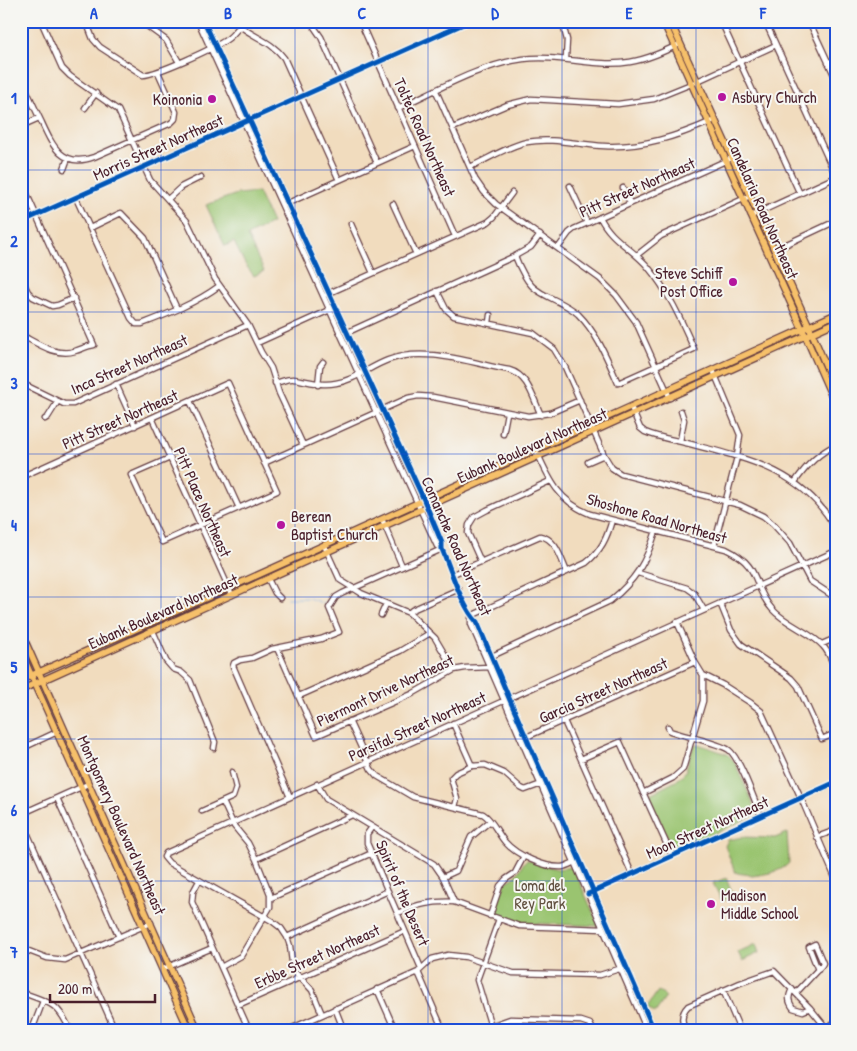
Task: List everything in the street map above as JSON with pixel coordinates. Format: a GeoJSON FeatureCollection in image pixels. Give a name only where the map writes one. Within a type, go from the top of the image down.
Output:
{"type":"FeatureCollection","features":[{"type":"Feature","properties":{"kind":"main road","name":"Candelaria Road Northeast"},"geometry":{"type":"LineString","coordinates":[[663,21],[674,47],[712,121],[729,159],[743,199],[754,215],[806,328],[836,406]]}},
{"type":"Feature","properties":{"kind":"main road","name":"Candelaria Road Northeast"},"geometry":{"type":"LineString","coordinates":[[670,21],[694,83]]}},
{"type":"Feature","properties":{"kind":"main road","name":"Candelaria Road Northeast"},"geometry":{"type":"LineString","coordinates":[[729,159],[750,196],[754,215]]}},
{"type":"Feature","properties":{"kind":"main road","name":"Eubank Boulevard Northeast"},"geometry":{"type":"LineString","coordinates":[[21,680],[836,314]]}},
{"type":"Feature","properties":{"kind":"main road","name":"Eubank Boulevard Northeast"},"geometry":{"type":"LineString","coordinates":[[21,690],[836,322]]}},
{"type":"Feature","properties":{"kind":"main road","name":"Candelaria Road Northeast"},"geometry":{"type":"LineString","coordinates":[[809,335],[836,390]]}},
{"type":"Feature","properties":{"kind":"main road","name":"Montgomery Boulevard Northeast"},"geometry":{"type":"LineString","coordinates":[[21,632],[198,1030]]}},
{"type":"Feature","properties":{"kind":"main road","name":"Montgomery Boulevard Northeast"},"geometry":{"type":"LineString","coordinates":[[21,652],[189,1030]]}},
{"type":"Feature","properties":{"kind":"main road"},"geometry":{"type":"LineString","coordinates":[[57,732],[62,733],[71,752],[75,752]]}},
{"type":"Feature","properties":{"kind":"street"},"geometry":{"type":"LineString","coordinates":[[41,21],[62,68],[70,76],[118,110],[154,185],[183,214],[192,228],[206,263],[219,286],[248,325],[271,368],[275,383],[303,445]]}},
{"type":"Feature","properties":{"kind":"street"},"geometry":{"type":"LineString","coordinates":[[86,21],[100,47],[139,74],[150,75],[230,38],[240,27]]}},
{"type":"Feature","properties":{"kind":"street"},"geometry":{"type":"LineString","coordinates":[[140,21],[166,40],[179,62]]}},
{"type":"Feature","properties":{"kind":"street"},"geometry":{"type":"LineString","coordinates":[[153,30],[158,21]]}},
{"type":"Feature","properties":{"kind":"street","name":"Comanche Road Northeast"},"geometry":{"type":"LineString","coordinates":[[198,21],[249,120],[285,205],[344,333],[360,376],[379,409]]}},
{"type":"Feature","properties":{"kind":"street","name":"Comanche Road Northeast"},"geometry":{"type":"LineString","coordinates":[[204,21],[244,122],[285,205]]}},
{"type":"Feature","properties":{"kind":"street"},"geometry":{"type":"LineString","coordinates":[[234,21],[240,27],[270,44],[287,63],[339,180]]}},
{"type":"Feature","properties":{"kind":"street"},"geometry":{"type":"LineString","coordinates":[[310,21],[321,37],[377,163]]}},
{"type":"Feature","properties":{"kind":"street","name":"Toltec Road Northeast"},"geometry":{"type":"LineString","coordinates":[[360,21],[455,236]]}},
{"type":"Feature","properties":{"kind":"street","name":"Morris Street Northeast"},"geometry":{"type":"LineString","coordinates":[[21,222],[470,21]]}},
{"type":"Feature","properties":{"kind":"street"},"geometry":{"type":"LineString","coordinates":[[562,21],[567,40],[566,58]]}},
{"type":"Feature","properties":{"kind":"street"},"geometry":{"type":"LineString","coordinates":[[721,21],[800,194]]}},
{"type":"Feature","properties":{"kind":"street"},"geometry":{"type":"LineString","coordinates":[[754,215],[836,176],[765,21]]}},
{"type":"Feature","properties":{"kind":"street"},"geometry":{"type":"LineString","coordinates":[[809,21],[836,80]]}},
{"type":"Feature","properties":{"kind":"street"},"geometry":{"type":"LineString","coordinates":[[398,108],[498,64],[527,58],[566,58],[597,62],[630,62],[655,55],[680,44]]}},
{"type":"Feature","properties":{"kind":"street"},"geometry":{"type":"LineString","coordinates":[[453,128],[498,108],[522,100],[538,99],[627,104],[654,99],[694,83],[776,45]]}},
{"type":"Feature","properties":{"kind":"street"},"geometry":{"type":"LineString","coordinates":[[828,63],[836,60]]}},
{"type":"Feature","properties":{"kind":"street"},"geometry":{"type":"LineString","coordinates":[[21,79],[54,148],[68,158],[88,160],[175,120],[176,112],[158,72]]}},
{"type":"Feature","properties":{"kind":"street"},"geometry":{"type":"LineString","coordinates":[[436,91],[470,167],[484,192],[502,208],[600,279],[620,299],[636,322],[670,398]]}},
{"type":"Feature","properties":{"kind":"street"},"geometry":{"type":"LineString","coordinates":[[85,108],[96,93]]}},
{"type":"Feature","properties":{"kind":"street"},"geometry":{"type":"LineString","coordinates":[[21,126],[39,118]]}},
{"type":"Feature","properties":{"kind":"street"},"geometry":{"type":"LineString","coordinates":[[470,167],[525,143],[550,141],[610,147],[634,145],[665,139],[712,121]]}},
{"type":"Feature","properties":{"kind":"street"},"geometry":{"type":"LineString","coordinates":[[285,205],[415,146]]}},
{"type":"Feature","properties":{"kind":"street"},"geometry":{"type":"LineString","coordinates":[[64,169],[68,158]]}},
{"type":"Feature","properties":{"kind":"street","name":"Pitt Street Northeast"},"geometry":{"type":"LineString","coordinates":[[558,248],[571,231],[729,159]]}},
{"type":"Feature","properties":{"kind":"street"},"geometry":{"type":"LineString","coordinates":[[168,199],[181,187],[201,178]]}},
{"type":"Feature","properties":{"kind":"street"},"geometry":{"type":"LineString","coordinates":[[21,182],[94,344],[74,352],[62,353],[51,350],[21,335]]}},
{"type":"Feature","properties":{"kind":"street"},"geometry":{"type":"LineString","coordinates":[[570,186],[587,223]]}},
{"type":"Feature","properties":{"kind":"street"},"geometry":{"type":"LineString","coordinates":[[623,188],[630,203]]}},
{"type":"Feature","properties":{"kind":"street"},"geometry":{"type":"LineString","coordinates":[[326,295],[488,222],[502,208],[512,194]]}},
{"type":"Feature","properties":{"kind":"street"},"geometry":{"type":"LineString","coordinates":[[637,255],[661,236],[750,196]]}},
{"type":"Feature","properties":{"kind":"street"},"geometry":{"type":"LineString","coordinates":[[76,198],[131,318],[136,324],[142,324],[178,309],[202,298],[219,286]]}},
{"type":"Feature","properties":{"kind":"street"},"geometry":{"type":"LineString","coordinates":[[393,204],[416,254]]}},
{"type":"Feature","properties":{"kind":"street"},"geometry":{"type":"LineString","coordinates":[[90,228],[121,213],[145,238],[178,309]]}},
{"type":"Feature","properties":{"kind":"street"},"geometry":{"type":"LineString","coordinates":[[515,256],[523,274],[533,286],[565,304],[584,321],[596,336],[618,383],[694,349],[658,280],[637,255],[610,234],[600,217]]}},
{"type":"Feature","properties":{"kind":"street"},"geometry":{"type":"LineString","coordinates":[[771,251],[836,221]]}},
{"type":"Feature","properties":{"kind":"street"},"geometry":{"type":"LineString","coordinates":[[351,224],[373,274]]}},
{"type":"Feature","properties":{"kind":"street"},"geometry":{"type":"LineString","coordinates":[[344,333],[515,256],[531,247],[540,235]]}},
{"type":"Feature","properties":{"kind":"street"},"geometry":{"type":"LineString","coordinates":[[21,278],[28,292],[33,297],[52,306],[74,298]]}},
{"type":"Feature","properties":{"kind":"street"},"geometry":{"type":"LineString","coordinates":[[437,291],[446,310],[450,314],[460,318],[534,333],[554,349],[560,357],[604,455],[612,468],[621,474],[753,511],[773,524],[790,543],[810,581],[836,598]]}},
{"type":"Feature","properties":{"kind":"street"},"geometry":{"type":"LineString","coordinates":[[257,343],[333,308]]}},
{"type":"Feature","properties":{"kind":"street"},"geometry":{"type":"LineString","coordinates":[[489,323],[490,315]]}},
{"type":"Feature","properties":{"kind":"street","name":"Inca Street Northeast"},"geometry":{"type":"LineString","coordinates":[[21,383],[64,404],[74,404],[248,325]]}},
{"type":"Feature","properties":{"kind":"street","name":"Comanche Road Northeast"},"geometry":{"type":"LineString","coordinates":[[344,333],[364,370],[379,409],[421,501],[438,546],[442,549],[460,589],[471,616],[471,624],[486,659],[492,666]]}},
{"type":"Feature","properties":{"kind":"street"},"geometry":{"type":"LineString","coordinates":[[275,383],[293,379],[318,385],[344,382],[360,376],[364,370],[388,360],[417,354],[432,355],[509,370],[520,374],[525,380],[541,415]]}},
{"type":"Feature","properties":{"kind":"street"},"geometry":{"type":"LineString","coordinates":[[318,385],[322,362]]}},
{"type":"Feature","properties":{"kind":"street"},"geometry":{"type":"LineString","coordinates":[[713,370],[740,435],[737,456],[714,546]]}},
{"type":"Feature","properties":{"kind":"street"},"geometry":{"type":"LineString","coordinates":[[116,384],[134,426]]}},
{"type":"Feature","properties":{"kind":"street","name":"Pitt Street Northeast"},"geometry":{"type":"LineString","coordinates":[[23,476],[228,384],[264,463]]}},
{"type":"Feature","properties":{"kind":"street"},"geometry":{"type":"LineString","coordinates":[[170,458],[131,475],[162,542],[276,491],[264,463],[402,399],[424,396],[522,415],[541,415],[580,400]]}},
{"type":"Feature","properties":{"kind":"street"},"geometry":{"type":"LineString","coordinates":[[45,419],[58,401]]}},
{"type":"Feature","properties":{"kind":"street"},"geometry":{"type":"LineString","coordinates":[[190,401],[238,508]]}},
{"type":"Feature","properties":{"kind":"street"},"geometry":{"type":"LineString","coordinates":[[630,407],[640,428],[645,432],[737,456],[764,465],[795,482],[818,504],[836,529]]}},
{"type":"Feature","properties":{"kind":"street"},"geometry":{"type":"LineString","coordinates":[[680,441],[684,420],[681,411]]}},
{"type":"Feature","properties":{"kind":"street"},"geometry":{"type":"LineString","coordinates":[[503,434],[507,413]]}},
{"type":"Feature","properties":{"kind":"street","name":"Pitt Place Northeast"},"geometry":{"type":"LineString","coordinates":[[152,418],[232,595]]}},
{"type":"Feature","properties":{"kind":"street"},"geometry":{"type":"LineString","coordinates":[[795,482],[806,466],[826,449],[836,445]]}},
{"type":"Feature","properties":{"kind":"street","name":"Shoshone Road Northeast"},"geometry":{"type":"LineString","coordinates":[[536,450],[550,482],[567,501],[579,509],[612,520],[726,549],[746,561],[753,570],[766,600],[779,616],[822,644],[836,670]]}},
{"type":"Feature","properties":{"kind":"street"},"geometry":{"type":"LineString","coordinates":[[588,462],[604,455]]}},
{"type":"Feature","properties":{"kind":"street"},"geometry":{"type":"LineString","coordinates":[[21,468],[23,476]]}},
{"type":"Feature","properties":{"kind":"street"},"geometry":{"type":"LineString","coordinates":[[480,562],[468,533],[469,525],[474,517],[550,482]]}},
{"type":"Feature","properties":{"kind":"street"},"geometry":{"type":"LineString","coordinates":[[382,519],[402,566]]}},
{"type":"Feature","properties":{"kind":"street"},"geometry":{"type":"LineString","coordinates":[[471,616],[582,564],[595,554],[606,540],[612,520]]}},
{"type":"Feature","properties":{"kind":"street"},"geometry":{"type":"LineString","coordinates":[[486,659],[610,601],[622,592],[638,573],[650,550],[656,530]]}},
{"type":"Feature","properties":{"kind":"street"},"geometry":{"type":"LineString","coordinates":[[453,574],[536,537],[544,536],[553,542],[567,572]]}},
{"type":"Feature","properties":{"kind":"street"},"geometry":{"type":"LineString","coordinates":[[324,545],[340,580],[352,588],[409,613],[430,633],[454,670]]}},
{"type":"Feature","properties":{"kind":"street"},"geometry":{"type":"LineString","coordinates":[[290,797],[233,666],[234,663],[278,648],[320,639],[339,632],[330,613],[330,604],[339,595],[442,549]]}},
{"type":"Feature","properties":{"kind":"street","name":"Parsifal Street Northeast"},"geometry":{"type":"LineString","coordinates":[[200,881],[166,860],[166,854],[317,784],[836,551]]}},
{"type":"Feature","properties":{"kind":"street"},"geometry":{"type":"LineString","coordinates":[[638,573],[687,588],[694,593],[704,610]]}},
{"type":"Feature","properties":{"kind":"street"},"geometry":{"type":"LineString","coordinates":[[268,579],[275,593],[280,598]]}},
{"type":"Feature","properties":{"kind":"street"},"geometry":{"type":"LineString","coordinates":[[409,613],[460,589]]}},
{"type":"Feature","properties":{"kind":"street"},"geometry":{"type":"LineString","coordinates":[[720,603],[731,630],[741,644],[791,678],[798,686],[822,739],[836,733]]}},
{"type":"Feature","properties":{"kind":"street"},"geometry":{"type":"LineString","coordinates":[[381,615],[386,604]]}},
{"type":"Feature","properties":{"kind":"street","name":"Comanche Road Northeast"},"geometry":{"type":"LineString","coordinates":[[471,616],[477,622],[506,699],[591,893],[654,1030]]}},
{"type":"Feature","properties":{"kind":"street"},"geometry":{"type":"LineString","coordinates":[[678,622],[694,662],[703,675],[723,685],[761,711],[836,880]]}},
{"type":"Feature","properties":{"kind":"street"},"geometry":{"type":"LineString","coordinates":[[153,631],[166,661],[173,669],[181,672],[190,680],[215,742],[214,748]]}},
{"type":"Feature","properties":{"kind":"street"},"geometry":{"type":"LineString","coordinates":[[278,648],[299,696],[400,651],[430,633]]}},
{"type":"Feature","properties":{"kind":"street"},"geometry":{"type":"LineString","coordinates":[[822,644],[836,638]]}},
{"type":"Feature","properties":{"kind":"street","name":"Garcia Street Northeast"},"geometry":{"type":"LineString","coordinates":[[524,738],[694,662]]}},
{"type":"Feature","properties":{"kind":"street","name":"Piermont Drive Northeast"},"geometry":{"type":"LineString","coordinates":[[299,696],[316,736],[412,694],[454,670],[492,666]]}},
{"type":"Feature","properties":{"kind":"street"},"geometry":{"type":"LineString","coordinates":[[643,793],[677,776],[684,764],[703,701],[703,675]]}},
{"type":"Feature","properties":{"kind":"street"},"geometry":{"type":"LineString","coordinates":[[349,721],[371,769],[377,776],[413,797],[478,812],[486,816],[504,841],[524,856],[557,866],[566,866],[577,861]]}},
{"type":"Feature","properties":{"kind":"street"},"geometry":{"type":"LineString","coordinates":[[564,721],[632,874]]}},
{"type":"Feature","properties":{"kind":"street"},"geometry":{"type":"LineString","coordinates":[[453,723],[472,766]]}},
{"type":"Feature","properties":{"kind":"street"},"geometry":{"type":"LineString","coordinates":[[668,727],[670,731],[725,748],[734,755],[761,816]]}},
{"type":"Feature","properties":{"kind":"street"},"geometry":{"type":"LineString","coordinates":[[21,747],[57,732]]}},
{"type":"Feature","properties":{"kind":"street"},"geometry":{"type":"LineString","coordinates":[[581,759],[620,742],[672,856]]}},
{"type":"Feature","properties":{"kind":"street"},"geometry":{"type":"LineString","coordinates":[[455,807],[457,799],[451,778],[456,773],[472,766],[485,765],[495,768],[525,790],[543,783]]}},
{"type":"Feature","properties":{"kind":"street"},"geometry":{"type":"LineString","coordinates":[[202,811],[232,797],[236,791],[232,772]]}},
{"type":"Feature","properties":{"kind":"street","name":"Moon Street Northeast"},"geometry":{"type":"LineString","coordinates":[[591,893],[836,782]]}},
{"type":"Feature","properties":{"kind":"street"},"geometry":{"type":"LineString","coordinates":[[21,814],[88,784]]}},
{"type":"Feature","properties":{"kind":"street"},"geometry":{"type":"LineString","coordinates":[[317,784],[323,797],[428,859],[443,877],[454,902]]}},
{"type":"Feature","properties":{"kind":"street"},"geometry":{"type":"LineString","coordinates":[[57,798],[119,937]]}},
{"type":"Feature","properties":{"kind":"street"},"geometry":{"type":"LineString","coordinates":[[221,967],[242,956],[270,907],[271,898],[248,843],[232,823],[223,802]]}},
{"type":"Feature","properties":{"kind":"street"},"geometry":{"type":"LineString","coordinates":[[256,859],[352,815]]}},
{"type":"Feature","properties":{"kind":"street"},"geometry":{"type":"LineString","coordinates":[[21,818],[115,1030]]}},
{"type":"Feature","properties":{"kind":"street"},"geometry":{"type":"LineString","coordinates":[[443,877],[456,871],[471,837],[490,821]]}},
{"type":"Feature","properties":{"kind":"street","name":"Spirit of the Desert"},"geometry":{"type":"LineString","coordinates":[[372,827],[367,838],[372,853],[398,913],[443,1030]]}},
{"type":"Feature","properties":{"kind":"street"},"geometry":{"type":"LineString","coordinates":[[817,837],[836,830]]}},
{"type":"Feature","properties":{"kind":"street"},"geometry":{"type":"LineString","coordinates":[[271,898],[372,853]]}},
{"type":"Feature","properties":{"kind":"street"},"geometry":{"type":"LineString","coordinates":[[490,916],[500,886],[515,873],[524,856]]}},
{"type":"Feature","properties":{"kind":"street"},"geometry":{"type":"LineString","coordinates":[[250,1030],[192,902],[193,892],[200,881],[277,924],[287,937],[290,946],[291,965],[295,973],[312,990],[322,1014]]}},
{"type":"Feature","properties":{"kind":"street"},"geometry":{"type":"LineString","coordinates":[[287,937],[388,891]]}},
{"type":"Feature","properties":{"kind":"street","name":"Comanche Road Northeast"},"geometry":{"type":"LineString","coordinates":[[591,893],[604,929],[647,1030]]}},
{"type":"Feature","properties":{"kind":"street","name":"Erbbe Street Northeast"},"geometry":{"type":"LineString","coordinates":[[398,913],[422,903],[443,901],[454,902],[498,919],[524,926],[604,929]]}},
{"type":"Feature","properties":{"kind":"street"},"geometry":{"type":"LineString","coordinates":[[498,919],[482,962],[477,985],[491,1028],[510,1019],[581,1021],[590,1024],[593,1030]]}},
{"type":"Feature","properties":{"kind":"street"},"geometry":{"type":"LineString","coordinates":[[21,920],[23,931],[21,937]]}},
{"type":"Feature","properties":{"kind":"street"},"geometry":{"type":"LineString","coordinates":[[21,948],[58,961],[65,960],[151,923]]}},
{"type":"Feature","properties":{"kind":"street","name":"Erbbe Street Northeast"},"geometry":{"type":"LineString","coordinates":[[238,1005],[405,931]]}},
{"type":"Feature","properties":{"kind":"street"},"geometry":{"type":"LineString","coordinates":[[810,1008],[803,1011],[793,1008],[789,1003],[788,997],[818,970],[823,963],[815,944],[809,947],[818,970]]}},
{"type":"Feature","properties":{"kind":"street"},"geometry":{"type":"LineString","coordinates":[[163,969],[212,948]]}},
{"type":"Feature","properties":{"kind":"street"},"geometry":{"type":"LineString","coordinates":[[288,1030],[298,1028],[322,1014],[420,970],[432,959],[448,955],[466,957],[514,973],[600,975],[626,967]]}},
{"type":"Feature","properties":{"kind":"street"},"geometry":{"type":"LineString","coordinates":[[685,1030],[682,1023],[684,1010],[688,1006],[722,990],[774,972],[810,1008],[827,1029],[836,1021]]}},
{"type":"Feature","properties":{"kind":"street"},"geometry":{"type":"LineString","coordinates":[[377,989],[395,1030]]}},
{"type":"Feature","properties":{"kind":"street"},"geometry":{"type":"LineString","coordinates":[[722,990],[740,1030]]}},
{"type":"Feature","properties":{"kind":"street"},"geometry":{"type":"LineString","coordinates":[[21,992],[59,1008],[70,1030]]}},
{"type":"Feature","properties":{"kind":"street"},"geometry":{"type":"LineString","coordinates":[[32,1030],[43,1001]]}},
{"type":"Feature","properties":{"kind":"street"},"geometry":{"type":"LineString","coordinates":[[335,1008],[345,1030]]}},
{"type":"Feature","properties":{"kind":"green space"},"geometry":{"type":"Polygon","coordinates":[[[258,192],[272,223],[247,236],[264,271],[254,276],[245,264],[234,242],[225,246],[206,205],[237,194],[258,192]]]}},
{"type":"Feature","properties":{"kind":"green space"},"geometry":{"type":"Polygon","coordinates":[[[698,744],[727,754],[734,761],[756,810],[753,816],[674,852],[648,795],[676,781],[685,772],[694,745],[698,744]]]}},
{"type":"Feature","properties":{"kind":"green space"},"geometry":{"type":"Polygon","coordinates":[[[787,833],[789,863],[781,869],[772,873],[752,876],[735,872],[725,846],[728,840],[742,837],[775,838],[787,833]]]}},
{"type":"Feature","properties":{"kind":"green space","name":"Loma del Rey Park"},"geometry":{"type":"Polygon","coordinates":[[[528,860],[557,869],[573,867],[599,926],[526,923],[497,915],[496,909],[506,882],[515,877],[525,861],[528,860]]]}},
{"type":"Feature","properties":{"kind":"green space"},"geometry":{"type":"Polygon","coordinates":[[[726,878],[734,896],[722,901],[713,883],[726,878]]]}},
{"type":"Feature","properties":{"kind":"green space"},"geometry":{"type":"Polygon","coordinates":[[[756,944],[759,953],[742,961],[738,952],[756,944]]]}},
{"type":"Feature","properties":{"kind":"green space"},"geometry":{"type":"Polygon","coordinates":[[[658,991],[666,997],[655,1013],[647,1007],[658,991]]]}},
{"type":"Feature","properties":{"kind":"waterway"},"geometry":{"type":"LineString","coordinates":[[287,598],[309,598],[327,605]]}},
{"type":"Feature","properties":{"kind":"cycle path"},"geometry":{"type":"LineString","coordinates":[[204,21],[424,500],[442,543],[442,549],[457,588],[466,607],[477,622],[654,1030]]}},
{"type":"Feature","properties":{"kind":"cycle path"},"geometry":{"type":"LineString","coordinates":[[21,222],[470,21]]}},
{"type":"Feature","properties":{"kind":"cycle path"},"geometry":{"type":"LineString","coordinates":[[588,894],[836,782]]}},
{"type":"Feature","properties":{"kind":"place","name":"Asbury Church"},"geometry":{"type":"Point","coordinates":[722,97]}},
{"type":"Feature","properties":{"kind":"place","name":"Koinonia"},"geometry":{"type":"Point","coordinates":[212,99]}},
{"type":"Feature","properties":{"kind":"place","name":"Steve Schiff Post Office"},"geometry":{"type":"Point","coordinates":[733,282]}},
{"type":"Feature","properties":{"kind":"place","name":"Berean Baptist Church"},"geometry":{"type":"Point","coordinates":[281,525]}},
{"type":"Feature","properties":{"kind":"place","name":"Madison Middle School"},"geometry":{"type":"Point","coordinates":[711,904]}}]}
